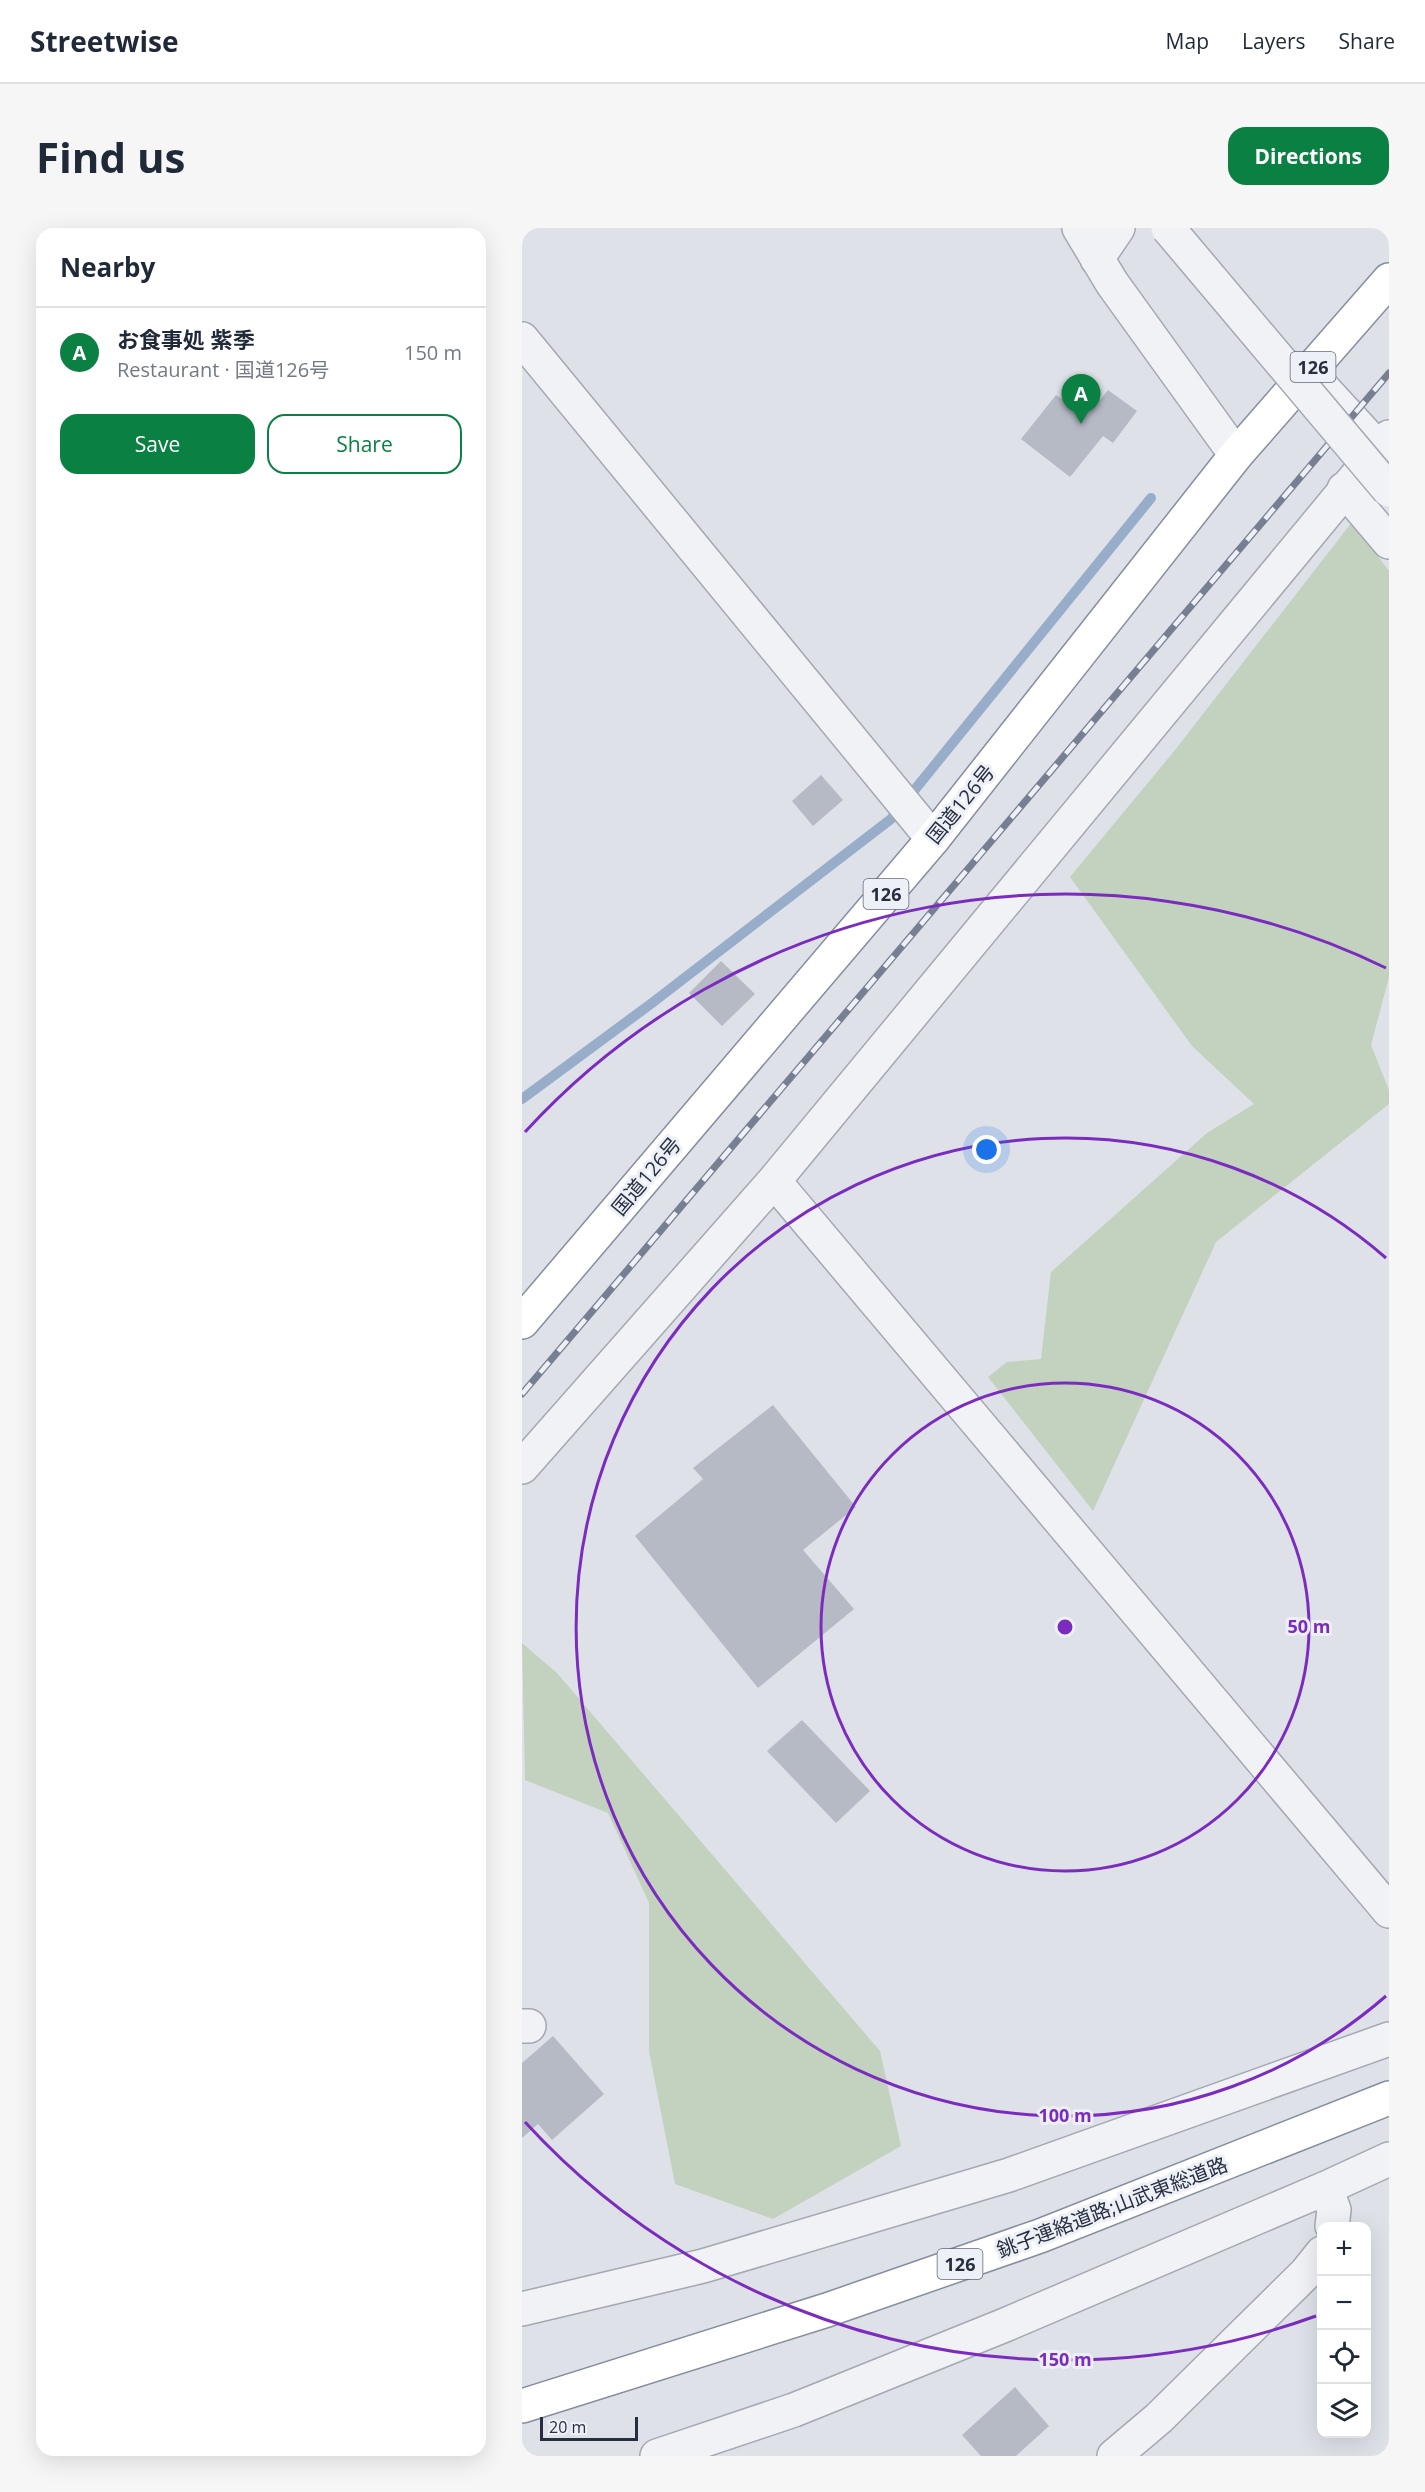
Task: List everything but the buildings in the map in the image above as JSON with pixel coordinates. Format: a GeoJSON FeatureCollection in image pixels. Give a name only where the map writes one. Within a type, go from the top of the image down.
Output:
{"type":"FeatureCollection","features":[{"type":"Feature","properties":{"kind":"highway","name":"国道126号"},"geometry":{"type":"LineString","coordinates":[[522,1322],[933,838],[1236,455],[1389,280]]}},
{"type":"Feature","properties":{"kind":"highway","name":"銚子連絡道路;山武東総道路"},"geometry":{"type":"LineString","coordinates":[[522,2406],[827,2310],[1040,2236],[1389,2098]]}},
{"type":"Feature","properties":{"kind":"street"},"geometry":{"type":"LineString","coordinates":[[1079,228],[1112,283],[1236,455]]}},
{"type":"Feature","properties":{"kind":"street"},"geometry":{"type":"LineString","coordinates":[[1097,259],[1118,228]]}},
{"type":"Feature","properties":{"kind":"street"},"geometry":{"type":"LineString","coordinates":[[1168,228],[1389,490]]}},
{"type":"Feature","properties":{"kind":"street"},"geometry":{"type":"LineString","coordinates":[[522,339],[933,838]]}},
{"type":"Feature","properties":{"kind":"street"},"geometry":{"type":"LineString","coordinates":[[522,1467],[774,1181],[1386,441],[1308,372]]}},
{"type":"Feature","properties":{"kind":"street"},"geometry":{"type":"LineString","coordinates":[[1344,489],[1389,542]]}},
{"type":"Feature","properties":{"kind":"street"},"geometry":{"type":"LineString","coordinates":[[774,1181],[1389,1911]]}},
{"type":"Feature","properties":{"kind":"street"},"geometry":{"type":"LineString","coordinates":[[522,2309],[703,2266],[1010,2175],[1389,2039]]}},
{"type":"Feature","properties":{"kind":"street"},"geometry":{"type":"LineString","coordinates":[[657,2456],[794,2410],[1005,2325],[1389,2159]]}},
{"type":"Feature","properties":{"kind":"street"},"geometry":{"type":"LineString","coordinates":[[1326,2188],[1334,2210],[1332,2222]]}},
{"type":"Feature","properties":{"kind":"street"},"geometry":{"type":"LineString","coordinates":[[1114,2456],[1158,2418],[1306,2273],[1317,2259]]}},
{"type":"Feature","properties":{"kind":"green space"},"geometry":{"type":"Polygon","coordinates":[[[1352,522],[1389,571],[1389,977],[1371,1045],[1389,1090],[1389,1104],[1216,1242],[1093,1511],[988,1377],[1007,1362],[1041,1359],[1051,1272],[1207,1133],[1254,1104],[1192,1046],[1070,877],[1175,750],[1352,522]]]}},
{"type":"Feature","properties":{"kind":"green space"},"geometry":{"type":"Polygon","coordinates":[[[522,1643],[557,1673],[880,2051],[901,2146],[773,2219],[675,2184],[649,2051],[649,1903],[608,1813],[525,1780],[522,1643]]]}},
{"type":"Feature","properties":{"kind":"waterway"},"geometry":{"type":"LineString","coordinates":[[522,1099],[652,1003],[891,819],[1151,498]]}},
{"type":"Feature","properties":{"kind":"railway"},"geometry":{"type":"LineString","coordinates":[[522,1394],[1389,373]]}},
{"type":"Feature","properties":{"kind":"place","name":"お食事処 紫季"},"geometry":{"type":"Point","coordinates":[1081,424]}}]}
